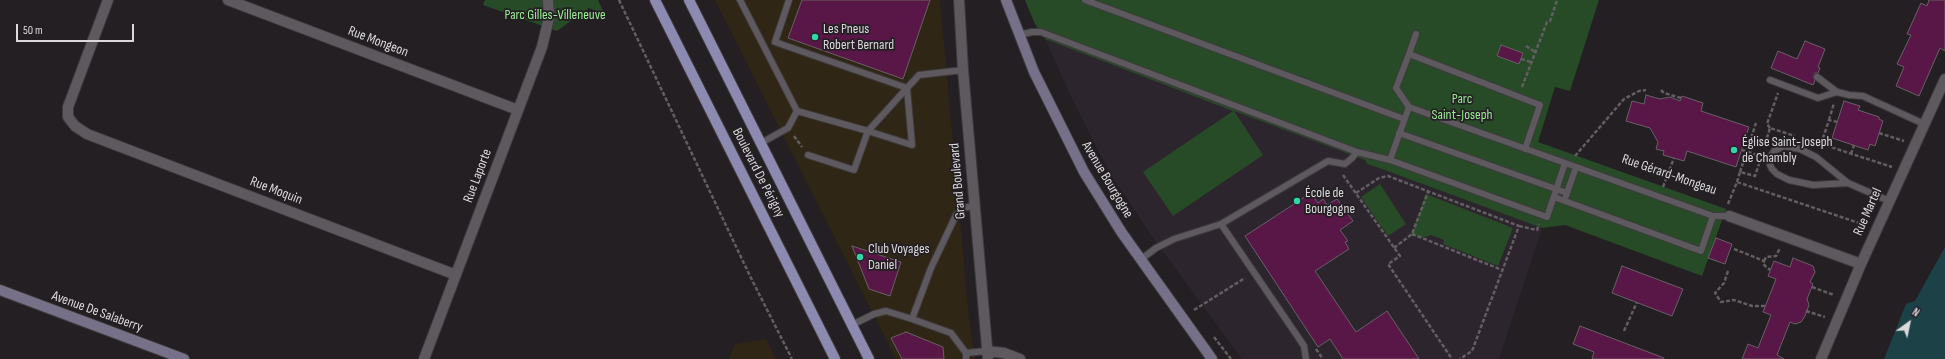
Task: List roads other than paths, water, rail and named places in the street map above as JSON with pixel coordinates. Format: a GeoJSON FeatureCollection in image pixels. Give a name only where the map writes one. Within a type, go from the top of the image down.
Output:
{"type":"FeatureCollection","features":[{"type":"Feature","properties":{"kind":"main road","name":"Boulevard De Périgny"},"geometry":{"type":"LineString","coordinates":[[655,0],[835,359]]}},
{"type":"Feature","properties":{"kind":"main road","name":"Boulevard De Périgny"},"geometry":{"type":"LineString","coordinates":[[689,0],[869,359]]}},
{"type":"Feature","properties":{"kind":"street","name":"Rue Moquin"},"geometry":{"type":"LineString","coordinates":[[108,0],[68,107],[68,117],[75,126],[87,134],[456,275]]}},
{"type":"Feature","properties":{"kind":"street","name":"Rue Mongeon"},"geometry":{"type":"LineString","coordinates":[[228,0],[518,110]]}},
{"type":"Feature","properties":{"kind":"street","name":"Rue Laporte"},"geometry":{"type":"LineString","coordinates":[[424,359],[545,37],[549,18],[548,0]]}},
{"type":"Feature","properties":{"kind":"street","name":"Grand Boulevard"},"geometry":{"type":"LineString","coordinates":[[959,0],[974,206],[988,355]]}},
{"type":"Feature","properties":{"kind":"street","name":"Avenue Bourgogne"},"geometry":{"type":"LineString","coordinates":[[1006,0],[1018,35],[1042,90],[1084,172],[1140,260],[1212,359]]}},
{"type":"Feature","properties":{"kind":"street","name":"Rue Martel"},"geometry":{"type":"LineString","coordinates":[[1821,359],[1861,264],[1945,79]]}},
{"type":"Feature","properties":{"kind":"street"},"geometry":{"type":"LineString","coordinates":[[1728,211],[1861,264]]}},
{"type":"Feature","properties":{"kind":"street","name":"Avenue De Salaberry"},"geometry":{"type":"LineString","coordinates":[[0,290],[184,359]]}},
{"type":"Feature","properties":{"kind":"street"},"geometry":{"type":"LineString","coordinates":[[988,355],[1004,353],[1020,359]]}},
{"type":"Feature","properties":{"kind":"lane"},"geometry":{"type":"LineString","coordinates":[[740,0],[797,111],[912,145],[907,88]]}},
{"type":"Feature","properties":{"kind":"lane"},"geometry":{"type":"LineString","coordinates":[[775,42],[790,0]]}},
{"type":"Feature","properties":{"kind":"lane"},"geometry":{"type":"LineString","coordinates":[[1085,0],[1404,119]]}},
{"type":"Feature","properties":{"kind":"lane"},"geometry":{"type":"LineString","coordinates":[[1018,35],[1041,32],[1357,152],[1390,160],[1547,216],[1566,163]]}},
{"type":"Feature","properties":{"kind":"lane"},"geometry":{"type":"LineString","coordinates":[[1416,34],[1396,88],[1409,107],[1713,216],[1728,211]]}},
{"type":"Feature","properties":{"kind":"lane"},"geometry":{"type":"LineString","coordinates":[[764,47],[775,42],[907,88]]}},
{"type":"Feature","properties":{"kind":"lane"},"geometry":{"type":"LineString","coordinates":[[1409,54],[1540,105],[1525,149]]}},
{"type":"Feature","properties":{"kind":"lane"},"geometry":{"type":"LineString","coordinates":[[808,155],[854,170],[868,131],[919,75],[963,70]]}},
{"type":"Feature","properties":{"kind":"lane"},"geometry":{"type":"LineString","coordinates":[[1817,77],[1837,92],[1862,96],[1924,124]]}},
{"type":"Feature","properties":{"kind":"lane"},"geometry":{"type":"LineString","coordinates":[[1770,80],[1818,98],[1837,92]]}},
{"type":"Feature","properties":{"kind":"lane"},"geometry":{"type":"LineString","coordinates":[[1390,160],[1409,107]]}},
{"type":"Feature","properties":{"kind":"lane"},"geometry":{"type":"LineString","coordinates":[[761,143],[788,128],[797,111]]}},
{"type":"Feature","properties":{"kind":"lane"},"geometry":{"type":"LineString","coordinates":[[1399,133],[1567,193]]}},
{"type":"Feature","properties":{"kind":"lane"},"geometry":{"type":"LineString","coordinates":[[1848,183],[1813,185],[1788,180],[1777,174],[1772,168],[1770,164],[1771,156],[1774,151],[1784,146],[1800,149],[1816,157],[1848,183],[1889,201]]}},
{"type":"Feature","properties":{"kind":"lane"},"geometry":{"type":"LineString","coordinates":[[1140,260],[1156,248],[1174,239],[1221,224],[1328,161],[1345,164],[1357,152]]}},
{"type":"Feature","properties":{"kind":"lane"},"geometry":{"type":"LineString","coordinates":[[1564,201],[1576,167]]}},
{"type":"Feature","properties":{"kind":"lane"},"geometry":{"type":"LineString","coordinates":[[1554,197],[1702,251],[1713,216]]}},
{"type":"Feature","properties":{"kind":"lane"},"geometry":{"type":"LineString","coordinates":[[912,319],[931,268],[956,214],[962,208],[974,206]]}},
{"type":"Feature","properties":{"kind":"lane"},"geometry":{"type":"LineString","coordinates":[[1221,224],[1304,346],[1306,359]]}},
{"type":"Feature","properties":{"kind":"lane"},"geometry":{"type":"LineString","coordinates":[[852,325],[874,314],[886,311],[951,333],[966,356],[988,355]]}},
{"type":"Feature","properties":{"kind":"water"},"geometry":{"type":"Polygon","coordinates":[[[1945,247],[1945,359],[1884,359],[1906,304],[1915,301],[1945,247]]]}},
{"type":"Feature","properties":{"kind":"place","name":"Les Pneus Robert Bernard"},"geometry":{"type":"Point","coordinates":[815,37]}},
{"type":"Feature","properties":{"kind":"place","name":"Église Saint-Joseph de Chambly"},"geometry":{"type":"Point","coordinates":[1734,150]}},
{"type":"Feature","properties":{"kind":"place","name":"École de Bourgogne"},"geometry":{"type":"Point","coordinates":[1297,201]}},
{"type":"Feature","properties":{"kind":"place","name":"Club Voyages Daniel"},"geometry":{"type":"Point","coordinates":[860,257]}},
{"type":"Feature","properties":{"kind":"park label","name":"Parc Gilles-Villeneuve"},"geometry":{"type":"Point","coordinates":[555,15]}},
{"type":"Feature","properties":{"kind":"park label","name":"Parc Saint-Joseph"},"geometry":{"type":"Point","coordinates":[1462,108]}}]}
